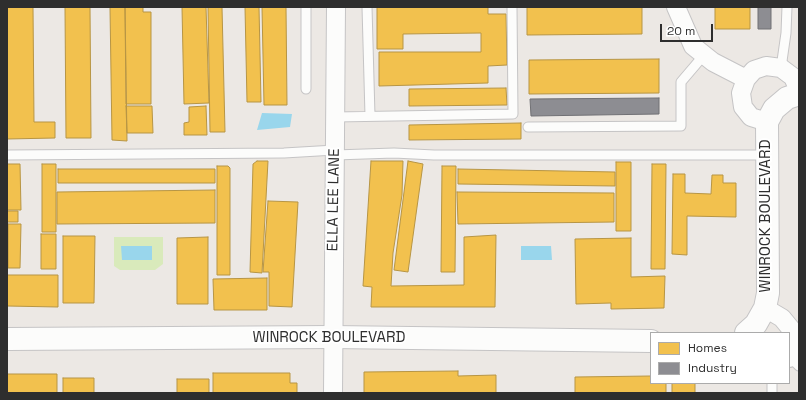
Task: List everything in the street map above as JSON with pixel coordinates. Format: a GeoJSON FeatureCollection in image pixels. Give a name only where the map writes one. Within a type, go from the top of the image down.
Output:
{"type":"FeatureCollection","features":[{"type":"Feature","properties":{"kind":"street","name":"ELLA LEE LANE"},"geometry":{"type":"LineString","coordinates":[[333,393],[332,337],[336,7]]}},
{"type":"Feature","properties":{"kind":"street"},"geometry":{"type":"LineString","coordinates":[[676,7],[693,46],[713,62],[746,79],[754,70],[766,66],[782,68],[793,77],[799,90]]}},
{"type":"Feature","properties":{"kind":"street","name":"WINROCK BOULEVARD"},"geometry":{"type":"LineString","coordinates":[[746,79],[740,93],[743,107],[751,117],[767,122]]}},
{"type":"Feature","properties":{"kind":"street","name":"WINROCK BOULEVARD"},"geometry":{"type":"LineString","coordinates":[[747,332],[756,324],[765,308],[768,293],[767,122],[774,109],[787,98],[799,94]]}},
{"type":"Feature","properties":{"kind":"street","name":"WINROCK BOULEVARD"},"geometry":{"type":"LineString","coordinates":[[765,308],[782,318],[791,329],[794,345],[793,360]]}},
{"type":"Feature","properties":{"kind":"street","name":"WINROCK BOULEVARD"},"geometry":{"type":"LineString","coordinates":[[7,339],[332,337],[650,341]]}},
{"type":"Feature","properties":{"kind":"lane"},"geometry":{"type":"LineString","coordinates":[[306,7],[306,90]]}},
{"type":"Feature","properties":{"kind":"lane"},"geometry":{"type":"LineString","coordinates":[[367,7],[370,116]]}},
{"type":"Feature","properties":{"kind":"lane"},"geometry":{"type":"LineString","coordinates":[[335,116],[513,114],[512,7]]}},
{"type":"Feature","properties":{"kind":"lane"},"geometry":{"type":"LineString","coordinates":[[782,68],[787,7]]}},
{"type":"Feature","properties":{"kind":"lane"},"geometry":{"type":"LineString","coordinates":[[528,127],[682,126],[682,82],[704,54]]}},
{"type":"Feature","properties":{"kind":"lane"},"geometry":{"type":"LineString","coordinates":[[7,155],[335,152],[434,155],[766,155]]}},
{"type":"Feature","properties":{"kind":"green space"},"geometry":{"type":"Polygon","coordinates":[[[114,237],[163,237],[163,264],[155,270],[120,270],[114,266],[114,237]]]}},
{"type":"Feature","properties":{"kind":"water"},"geometry":{"type":"Polygon","coordinates":[[[262,113],[292,114],[290,127],[257,130],[262,113]]]}},
{"type":"Feature","properties":{"kind":"water"},"geometry":{"type":"Polygon","coordinates":[[[121,246],[152,246],[152,260],[122,260],[121,246]]]}},
{"type":"Feature","properties":{"kind":"water"},"geometry":{"type":"Polygon","coordinates":[[[521,246],[551,246],[552,260],[521,260],[521,246]]]}},
{"type":"Feature","properties":{"kind":"building: Homes"},"geometry":{"type":"Polygon","coordinates":[[[7,7],[33,7],[34,122],[55,122],[55,138],[7,139],[7,7]]]}},
{"type":"Feature","properties":{"kind":"building: Homes"},"geometry":{"type":"Polygon","coordinates":[[[65,7],[90,7],[91,138],[66,138],[65,7]]]}},
{"type":"Feature","properties":{"kind":"building: Homes"},"geometry":{"type":"Polygon","coordinates":[[[110,7],[125,7],[127,141],[112,140],[110,7]]]}},
{"type":"Feature","properties":{"kind":"building: Homes"},"geometry":{"type":"Polygon","coordinates":[[[125,7],[143,7],[143,12],[151,12],[151,104],[126,104],[125,7]]]}},
{"type":"Feature","properties":{"kind":"building: Homes"},"geometry":{"type":"Polygon","coordinates":[[[182,7],[206,7],[209,103],[184,104],[182,7]]]}},
{"type":"Feature","properties":{"kind":"building: Homes"},"geometry":{"type":"Polygon","coordinates":[[[208,7],[222,7],[225,132],[210,132],[208,7]]]}},
{"type":"Feature","properties":{"kind":"building: Homes"},"geometry":{"type":"Polygon","coordinates":[[[245,7],[259,7],[261,102],[247,102],[245,7]]]}},
{"type":"Feature","properties":{"kind":"building: Homes"},"geometry":{"type":"Polygon","coordinates":[[[262,7],[286,7],[287,105],[264,105],[262,7]]]}},
{"type":"Feature","properties":{"kind":"building: Homes"},"geometry":{"type":"Polygon","coordinates":[[[377,7],[488,7],[488,14],[506,14],[507,65],[488,66],[488,83],[379,86],[379,52],[481,52],[481,33],[403,34],[403,49],[377,49],[377,7]]]}},
{"type":"Feature","properties":{"kind":"building: Homes"},"geometry":{"type":"Polygon","coordinates":[[[527,7],[642,7],[642,34],[527,35],[527,7]]]}},
{"type":"Feature","properties":{"kind":"building: Homes"},"geometry":{"type":"Polygon","coordinates":[[[715,7],[750,7],[750,29],[715,29],[715,7]]]}},
{"type":"Feature","properties":{"kind":"building: Homes"},"geometry":{"type":"Polygon","coordinates":[[[659,59],[659,93],[529,94],[529,60],[659,59]]]}},
{"type":"Feature","properties":{"kind":"building: Homes"},"geometry":{"type":"Polygon","coordinates":[[[506,88],[507,105],[409,106],[409,89],[506,88]]]}},
{"type":"Feature","properties":{"kind":"building: Homes"},"geometry":{"type":"Polygon","coordinates":[[[126,106],[152,106],[153,133],[127,133],[126,106]]]}},
{"type":"Feature","properties":{"kind":"building: Homes"},"geometry":{"type":"Polygon","coordinates":[[[206,106],[207,135],[184,135],[184,123],[189,122],[189,107],[206,106]]]}},
{"type":"Feature","properties":{"kind":"building: Homes"},"geometry":{"type":"Polygon","coordinates":[[[521,123],[521,139],[409,140],[409,125],[521,123]]]}},
{"type":"Feature","properties":{"kind":"building: Homes"},"geometry":{"type":"Polygon","coordinates":[[[257,161],[268,161],[262,273],[250,272],[253,164],[257,161]]]}},
{"type":"Feature","properties":{"kind":"building: Homes"},"geometry":{"type":"Polygon","coordinates":[[[371,161],[403,161],[402,195],[393,253],[391,286],[464,285],[464,237],[496,235],[495,307],[371,307],[372,287],[363,286],[371,161]]]}},
{"type":"Feature","properties":{"kind":"building: Homes"},"geometry":{"type":"Polygon","coordinates":[[[408,161],[423,164],[408,272],[394,270],[408,161]]]}},
{"type":"Feature","properties":{"kind":"building: Homes"},"geometry":{"type":"Polygon","coordinates":[[[616,162],[631,162],[631,231],[616,231],[616,162]]]}},
{"type":"Feature","properties":{"kind":"building: Homes"},"geometry":{"type":"Polygon","coordinates":[[[7,164],[20,164],[21,210],[7,210],[7,164]]]}},
{"type":"Feature","properties":{"kind":"building: Homes"},"geometry":{"type":"Polygon","coordinates":[[[42,164],[56,164],[56,232],[42,232],[42,164]]]}},
{"type":"Feature","properties":{"kind":"building: Homes"},"geometry":{"type":"Polygon","coordinates":[[[652,164],[666,164],[665,269],[651,269],[652,164]]]}},
{"type":"Feature","properties":{"kind":"building: Homes"},"geometry":{"type":"Polygon","coordinates":[[[217,166],[228,166],[230,168],[230,275],[217,275],[217,166]]]}},
{"type":"Feature","properties":{"kind":"building: Homes"},"geometry":{"type":"Polygon","coordinates":[[[442,166],[456,166],[455,272],[441,272],[442,166]]]}},
{"type":"Feature","properties":{"kind":"building: Homes"},"geometry":{"type":"Polygon","coordinates":[[[58,169],[215,169],[215,183],[58,183],[58,169]]]}},
{"type":"Feature","properties":{"kind":"building: Homes"},"geometry":{"type":"Polygon","coordinates":[[[458,169],[615,172],[615,186],[458,184],[458,169]]]}},
{"type":"Feature","properties":{"kind":"building: Homes"},"geometry":{"type":"Polygon","coordinates":[[[673,174],[685,174],[685,193],[711,194],[712,175],[723,175],[723,183],[736,183],[736,217],[687,216],[687,255],[672,254],[673,174]]]}},
{"type":"Feature","properties":{"kind":"building: Homes"},"geometry":{"type":"Polygon","coordinates":[[[215,190],[215,223],[57,224],[57,192],[215,190]]]}},
{"type":"Feature","properties":{"kind":"building: Homes"},"geometry":{"type":"Polygon","coordinates":[[[457,192],[614,193],[614,222],[458,224],[457,192]]]}},
{"type":"Feature","properties":{"kind":"building: Homes"},"geometry":{"type":"Polygon","coordinates":[[[268,201],[298,202],[292,307],[269,306],[269,272],[263,272],[268,201]]]}},
{"type":"Feature","properties":{"kind":"building: Homes"},"geometry":{"type":"Polygon","coordinates":[[[7,211],[18,211],[18,222],[7,222],[7,211]]]}},
{"type":"Feature","properties":{"kind":"building: Homes"},"geometry":{"type":"Polygon","coordinates":[[[8,224],[21,224],[20,268],[8,268],[8,224]]]}},
{"type":"Feature","properties":{"kind":"building: Homes"},"geometry":{"type":"Polygon","coordinates":[[[41,234],[56,234],[56,269],[41,269],[41,234]]]}},
{"type":"Feature","properties":{"kind":"building: Homes"},"geometry":{"type":"Polygon","coordinates":[[[63,236],[95,236],[94,303],[63,303],[63,236]]]}},
{"type":"Feature","properties":{"kind":"building: Homes"},"geometry":{"type":"Polygon","coordinates":[[[208,237],[208,304],[177,304],[177,238],[208,237]]]}},
{"type":"Feature","properties":{"kind":"building: Homes"},"geometry":{"type":"Polygon","coordinates":[[[631,238],[631,277],[665,276],[664,308],[611,309],[611,303],[576,304],[575,239],[631,238]]]}},
{"type":"Feature","properties":{"kind":"building: Homes"},"geometry":{"type":"Polygon","coordinates":[[[7,275],[58,275],[58,307],[7,306],[7,275]]]}},
{"type":"Feature","properties":{"kind":"building: Homes"},"geometry":{"type":"Polygon","coordinates":[[[267,278],[267,310],[214,310],[213,279],[267,278]]]}},
{"type":"Feature","properties":{"kind":"building: Homes"},"geometry":{"type":"Polygon","coordinates":[[[458,371],[458,376],[496,375],[496,393],[364,393],[364,372],[458,371]]]}},
{"type":"Feature","properties":{"kind":"building: Homes"},"geometry":{"type":"Polygon","coordinates":[[[213,373],[290,373],[290,383],[297,383],[297,393],[213,393],[213,373]]]}},
{"type":"Feature","properties":{"kind":"building: Homes"},"geometry":{"type":"Polygon","coordinates":[[[7,374],[57,374],[57,393],[7,393],[7,374]]]}},
{"type":"Feature","properties":{"kind":"building: Homes"},"geometry":{"type":"Polygon","coordinates":[[[650,376],[650,384],[666,384],[666,393],[575,393],[575,377],[650,376]]]}},
{"type":"Feature","properties":{"kind":"building: Homes"},"geometry":{"type":"Polygon","coordinates":[[[63,378],[94,378],[94,393],[63,393],[63,378]]]}},
{"type":"Feature","properties":{"kind":"building: Homes"},"geometry":{"type":"Polygon","coordinates":[[[177,379],[209,379],[209,393],[177,393],[177,379]]]}},
{"type":"Feature","properties":{"kind":"building: Homes"},"geometry":{"type":"Polygon","coordinates":[[[672,384],[695,384],[695,393],[672,393],[672,384]]]}},
{"type":"Feature","properties":{"kind":"building: Industry"},"geometry":{"type":"Polygon","coordinates":[[[758,7],[771,7],[771,29],[758,29],[758,7]]]}},
{"type":"Feature","properties":{"kind":"building: Industry"},"geometry":{"type":"Polygon","coordinates":[[[659,98],[659,114],[531,116],[530,99],[659,98]]]}}]}
